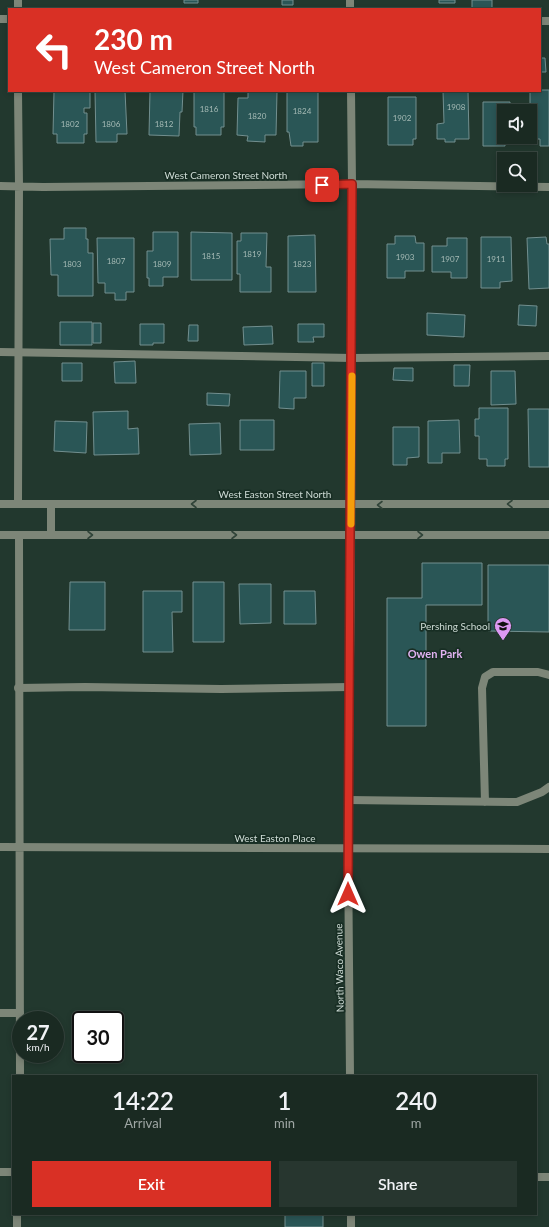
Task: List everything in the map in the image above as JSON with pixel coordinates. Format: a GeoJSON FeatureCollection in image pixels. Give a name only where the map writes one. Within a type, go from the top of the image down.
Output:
{"type":"FeatureCollection","features":[{"type":"Feature","properties":{"kind":"street"},"geometry":{"type":"LineString","coordinates":[[18,92],[18,504]]}},
{"type":"Feature","properties":{"kind":"street","name":"North Waco Avenue"},"geometry":{"type":"LineString","coordinates":[[350,1075],[348,800],[352,358],[351,92]]}},
{"type":"Feature","properties":{"kind":"street","name":"West Cameron Street North"},"geometry":{"type":"LineString","coordinates":[[0,186],[352,184],[549,187]]}},
{"type":"Feature","properties":{"kind":"street"},"geometry":{"type":"LineString","coordinates":[[0,352],[352,358],[549,356]]}},
{"type":"Feature","properties":{"kind":"street","name":"West Easton Street North"},"geometry":{"type":"LineString","coordinates":[[0,504],[549,504]]}},
{"type":"Feature","properties":{"kind":"street"},"geometry":{"type":"LineString","coordinates":[[51,504],[51,534]]}},
{"type":"Feature","properties":{"kind":"street"},"geometry":{"type":"LineString","coordinates":[[19,534],[18,848],[20,1011]]}},
{"type":"Feature","properties":{"kind":"street"},"geometry":{"type":"LineString","coordinates":[[0,535],[549,535]]}},
{"type":"Feature","properties":{"kind":"street"},"geometry":{"type":"LineString","coordinates":[[485,802],[482,688],[485,677],[493,672],[538,672],[549,675]]}},
{"type":"Feature","properties":{"kind":"street"},"geometry":{"type":"LineString","coordinates":[[18,688],[85,687],[221,689],[349,687]]}},
{"type":"Feature","properties":{"kind":"street"},"geometry":{"type":"LineString","coordinates":[[348,800],[517,802],[542,792],[549,787]]}},
{"type":"Feature","properties":{"kind":"street","name":"West Easton Place"},"geometry":{"type":"LineString","coordinates":[[0,847],[549,849]]}},
{"type":"Feature","properties":{"kind":"street"},"geometry":{"type":"LineString","coordinates":[[0,1013],[12,1013]]}},
{"type":"Feature","properties":{"kind":"street"},"geometry":{"type":"LineString","coordinates":[[20,1063],[20,1075]]}},
{"type":"Feature","properties":{"kind":"street"},"geometry":{"type":"LineString","coordinates":[[0,1172],[12,1172]]}},
{"type":"Feature","properties":{"kind":"street"},"geometry":{"type":"LineString","coordinates":[[537,1177],[549,1177]]}},
{"type":"Feature","properties":{"kind":"street"},"geometry":{"type":"LineString","coordinates":[[17,1215],[17,1227]]}},
{"type":"Feature","properties":{"kind":"street"},"geometry":{"type":"LineString","coordinates":[[351,1215],[351,1227]]}},
{"type":"Feature","properties":{"kind":"building"},"geometry":{"type":"Polygon","coordinates":[[[184,0],[198,0],[198,3],[184,3],[184,0]]]}},
{"type":"Feature","properties":{"kind":"building"},"geometry":{"type":"Polygon","coordinates":[[[282,0],[293,0],[293,5],[282,5],[282,0]]]}},
{"type":"Feature","properties":{"kind":"building"},"geometry":{"type":"Polygon","coordinates":[[[439,0],[455,0],[455,3],[439,3],[439,0]]]}},
{"type":"Feature","properties":{"kind":"building"},"geometry":{"type":"Polygon","coordinates":[[[472,0],[492,0],[492,8],[472,8],[472,0]]]}},
{"type":"Feature","properties":{"kind":"building"},"geometry":{"type":"Polygon","coordinates":[[[541,58],[545,58],[546,72],[541,72],[541,58]]]}},
{"type":"Feature","properties":{"kind":"building"},"geometry":{"type":"Polygon","coordinates":[[[549,90],[549,146],[540,146],[540,139],[537,139],[537,104],[530,104],[530,92],[549,90]]]}},
{"type":"Feature","properties":{"kind":"building"},"geometry":{"type":"Polygon","coordinates":[[[54,92],[90,92],[90,108],[84,108],[84,113],[87,113],[87,134],[84,134],[84,143],[57,143],[57,134],[53,134],[54,92]]]}},
{"type":"Feature","properties":{"kind":"building"},"geometry":{"type":"Polygon","coordinates":[[[95,92],[125,92],[127,134],[117,134],[117,142],[96,142],[95,92]]]}},
{"type":"Feature","properties":{"kind":"building"},"geometry":{"type":"Polygon","coordinates":[[[150,92],[183,92],[179,136],[149,135],[150,92]]]}},
{"type":"Feature","properties":{"kind":"building"},"geometry":{"type":"Polygon","coordinates":[[[194,92],[224,92],[224,127],[221,127],[221,135],[196,135],[196,127],[194,127],[194,92]]]}},
{"type":"Feature","properties":{"kind":"building"},"geometry":{"type":"Polygon","coordinates":[[[248,92],[277,92],[276,135],[265,135],[265,142],[247,141],[248,136],[237,135],[238,98],[248,98],[248,92]]]}},
{"type":"Feature","properties":{"kind":"building"},"geometry":{"type":"Polygon","coordinates":[[[287,92],[318,92],[318,142],[303,142],[303,146],[291,146],[289,132],[287,132],[287,92]]]}},
{"type":"Feature","properties":{"kind":"building"},"geometry":{"type":"Polygon","coordinates":[[[443,92],[468,92],[469,139],[455,139],[455,142],[445,142],[445,139],[437,139],[437,124],[444,123],[443,92]]]}},
{"type":"Feature","properties":{"kind":"building"},"geometry":{"type":"Polygon","coordinates":[[[388,97],[416,97],[416,139],[413,139],[413,145],[388,145],[388,97]]]}},
{"type":"Feature","properties":{"kind":"building"},"geometry":{"type":"Polygon","coordinates":[[[483,102],[510,102],[510,104],[497,104],[497,144],[505,144],[505,146],[483,146],[483,102]]]}},
{"type":"Feature","properties":{"kind":"building"},"geometry":{"type":"Polygon","coordinates":[[[64,228],[86,228],[88,253],[93,253],[93,296],[58,296],[58,275],[51,275],[50,239],[64,239],[64,228]]]}},
{"type":"Feature","properties":{"kind":"building"},"geometry":{"type":"Polygon","coordinates":[[[153,232],[178,232],[178,277],[163,277],[163,286],[149,286],[149,278],[147,278],[147,251],[153,251],[153,232]]]}},
{"type":"Feature","properties":{"kind":"building"},"geometry":{"type":"Polygon","coordinates":[[[191,232],[232,233],[232,280],[191,280],[191,232]]]}},
{"type":"Feature","properties":{"kind":"building"},"geometry":{"type":"Polygon","coordinates":[[[241,233],[267,233],[266,267],[271,267],[271,292],[240,292],[240,274],[237,274],[237,241],[241,241],[241,233]]]}},
{"type":"Feature","properties":{"kind":"building"},"geometry":{"type":"Polygon","coordinates":[[[315,235],[316,292],[288,292],[288,236],[315,235]]]}},
{"type":"Feature","properties":{"kind":"building"},"geometry":{"type":"Polygon","coordinates":[[[395,236],[415,236],[416,243],[424,243],[424,271],[405,271],[405,278],[387,278],[387,244],[395,244],[395,236]]]}},
{"type":"Feature","properties":{"kind":"building"},"geometry":{"type":"Polygon","coordinates":[[[481,237],[511,237],[512,281],[500,282],[500,288],[481,288],[481,237]]]}},
{"type":"Feature","properties":{"kind":"building"},"geometry":{"type":"Polygon","coordinates":[[[546,237],[547,244],[549,244],[549,288],[529,289],[527,238],[546,237]]]}},
{"type":"Feature","properties":{"kind":"building"},"geometry":{"type":"Polygon","coordinates":[[[97,238],[134,238],[134,292],[126,292],[126,300],[115,300],[115,293],[105,293],[105,283],[98,283],[97,238]]]}},
{"type":"Feature","properties":{"kind":"building"},"geometry":{"type":"Polygon","coordinates":[[[447,238],[467,238],[467,278],[451,278],[451,272],[432,272],[432,246],[447,246],[447,238]]]}},
{"type":"Feature","properties":{"kind":"building"},"geometry":{"type":"Polygon","coordinates":[[[519,305],[537,306],[536,326],[518,325],[519,305]]]}},
{"type":"Feature","properties":{"kind":"building"},"geometry":{"type":"Polygon","coordinates":[[[427,313],[465,315],[464,337],[427,335],[427,313]]]}},
{"type":"Feature","properties":{"kind":"building"},"geometry":{"type":"Polygon","coordinates":[[[60,322],[92,322],[92,345],[60,345],[60,322]]]}},
{"type":"Feature","properties":{"kind":"building"},"geometry":{"type":"Polygon","coordinates":[[[93,323],[101,323],[101,343],[93,343],[93,323]]]}},
{"type":"Feature","properties":{"kind":"building"},"geometry":{"type":"Polygon","coordinates":[[[140,324],[164,324],[164,343],[140,345],[140,324]]]}},
{"type":"Feature","properties":{"kind":"building"},"geometry":{"type":"Polygon","coordinates":[[[298,324],[324,324],[324,337],[313,337],[314,342],[298,342],[298,324]]]}},
{"type":"Feature","properties":{"kind":"building"},"geometry":{"type":"Polygon","coordinates":[[[189,325],[198,325],[198,341],[188,341],[189,325]]]}},
{"type":"Feature","properties":{"kind":"building"},"geometry":{"type":"Polygon","coordinates":[[[272,326],[273,344],[244,345],[243,327],[272,326]]]}},
{"type":"Feature","properties":{"kind":"building"},"geometry":{"type":"Polygon","coordinates":[[[135,361],[136,383],[115,383],[114,362],[135,361]]]}},
{"type":"Feature","properties":{"kind":"building"},"geometry":{"type":"Polygon","coordinates":[[[62,363],[82,363],[82,381],[62,381],[62,363]]]}},
{"type":"Feature","properties":{"kind":"building"},"geometry":{"type":"Polygon","coordinates":[[[312,363],[324,363],[324,386],[312,386],[312,363]]]}},
{"type":"Feature","properties":{"kind":"building"},"geometry":{"type":"Polygon","coordinates":[[[454,365],[470,365],[469,386],[454,386],[454,365]]]}},
{"type":"Feature","properties":{"kind":"building"},"geometry":{"type":"Polygon","coordinates":[[[394,368],[413,368],[413,381],[393,380],[394,368]]]}},
{"type":"Feature","properties":{"kind":"building"},"geometry":{"type":"Polygon","coordinates":[[[280,371],[306,371],[306,398],[294,398],[294,409],[279,408],[280,371]]]}},
{"type":"Feature","properties":{"kind":"building"},"geometry":{"type":"Polygon","coordinates":[[[491,371],[515,371],[516,404],[491,405],[491,371]]]}},
{"type":"Feature","properties":{"kind":"building"},"geometry":{"type":"Polygon","coordinates":[[[207,393],[230,394],[229,406],[207,405],[207,393]]]}},
{"type":"Feature","properties":{"kind":"building"},"geometry":{"type":"Polygon","coordinates":[[[479,408],[508,408],[508,459],[505,459],[505,466],[487,466],[487,459],[479,459],[479,436],[475,436],[475,419],[479,419],[479,408]]]}},
{"type":"Feature","properties":{"kind":"building"},"geometry":{"type":"Polygon","coordinates":[[[528,409],[549,409],[549,467],[529,467],[528,409]]]}},
{"type":"Feature","properties":{"kind":"building"},"geometry":{"type":"Polygon","coordinates":[[[128,411],[128,429],[138,428],[139,454],[94,455],[93,412],[128,411]]]}},
{"type":"Feature","properties":{"kind":"building"},"geometry":{"type":"Polygon","coordinates":[[[240,420],[274,420],[274,450],[240,450],[240,420]]]}},
{"type":"Feature","properties":{"kind":"building"},"geometry":{"type":"Polygon","coordinates":[[[459,420],[460,453],[442,453],[442,463],[428,463],[428,421],[459,420]]]}},
{"type":"Feature","properties":{"kind":"building"},"geometry":{"type":"Polygon","coordinates":[[[55,421],[87,422],[86,453],[54,451],[55,421]]]}},
{"type":"Feature","properties":{"kind":"building"},"geometry":{"type":"Polygon","coordinates":[[[220,423],[221,454],[190,455],[189,424],[220,423]]]}},
{"type":"Feature","properties":{"kind":"building"},"geometry":{"type":"Polygon","coordinates":[[[393,427],[419,427],[419,457],[407,458],[407,465],[393,465],[393,427]]]}},
{"type":"Feature","properties":{"kind":"building"},"geometry":{"type":"Polygon","coordinates":[[[422,563],[482,563],[482,605],[426,605],[426,726],[387,726],[387,598],[422,598],[422,563]]]}},
{"type":"Feature","properties":{"kind":"building"},"geometry":{"type":"Polygon","coordinates":[[[488,565],[549,565],[549,632],[488,631],[488,565]]]}},
{"type":"Feature","properties":{"kind":"building"},"geometry":{"type":"Polygon","coordinates":[[[70,582],[105,582],[105,630],[69,630],[70,582]]]}},
{"type":"Feature","properties":{"kind":"building"},"geometry":{"type":"Polygon","coordinates":[[[193,582],[224,582],[224,642],[193,642],[193,582]]]}},
{"type":"Feature","properties":{"kind":"building"},"geometry":{"type":"Polygon","coordinates":[[[239,584],[271,584],[271,623],[240,624],[239,584]]]}},
{"type":"Feature","properties":{"kind":"building"},"geometry":{"type":"Polygon","coordinates":[[[143,591],[182,591],[182,612],[172,612],[173,652],[143,652],[143,591]]]}},
{"type":"Feature","properties":{"kind":"building"},"geometry":{"type":"Polygon","coordinates":[[[284,591],[315,591],[316,624],[284,624],[284,591]]]}},
{"type":"Feature","properties":{"kind":"building"},"geometry":{"type":"Polygon","coordinates":[[[285,1215],[323,1215],[323,1227],[285,1227],[285,1215]]]}},
{"type":"Feature","properties":{"kind":"slow traffic"},"geometry":{"type":"LineString","coordinates":[[351,524],[352,376]]}},
{"type":"Feature","properties":{"kind":"place","name":"Pershing School"},"geometry":{"type":"Point","coordinates":[503,641]}},
{"type":"Feature","properties":{"kind":"district","name":"Owen Park"},"geometry":{"type":"Point","coordinates":[435,653]}},
{"type":"Feature","properties":{"kind":"route"},"geometry":{"type":"LineString","coordinates":[[322,185],[352,184],[348,894]]}}]}
